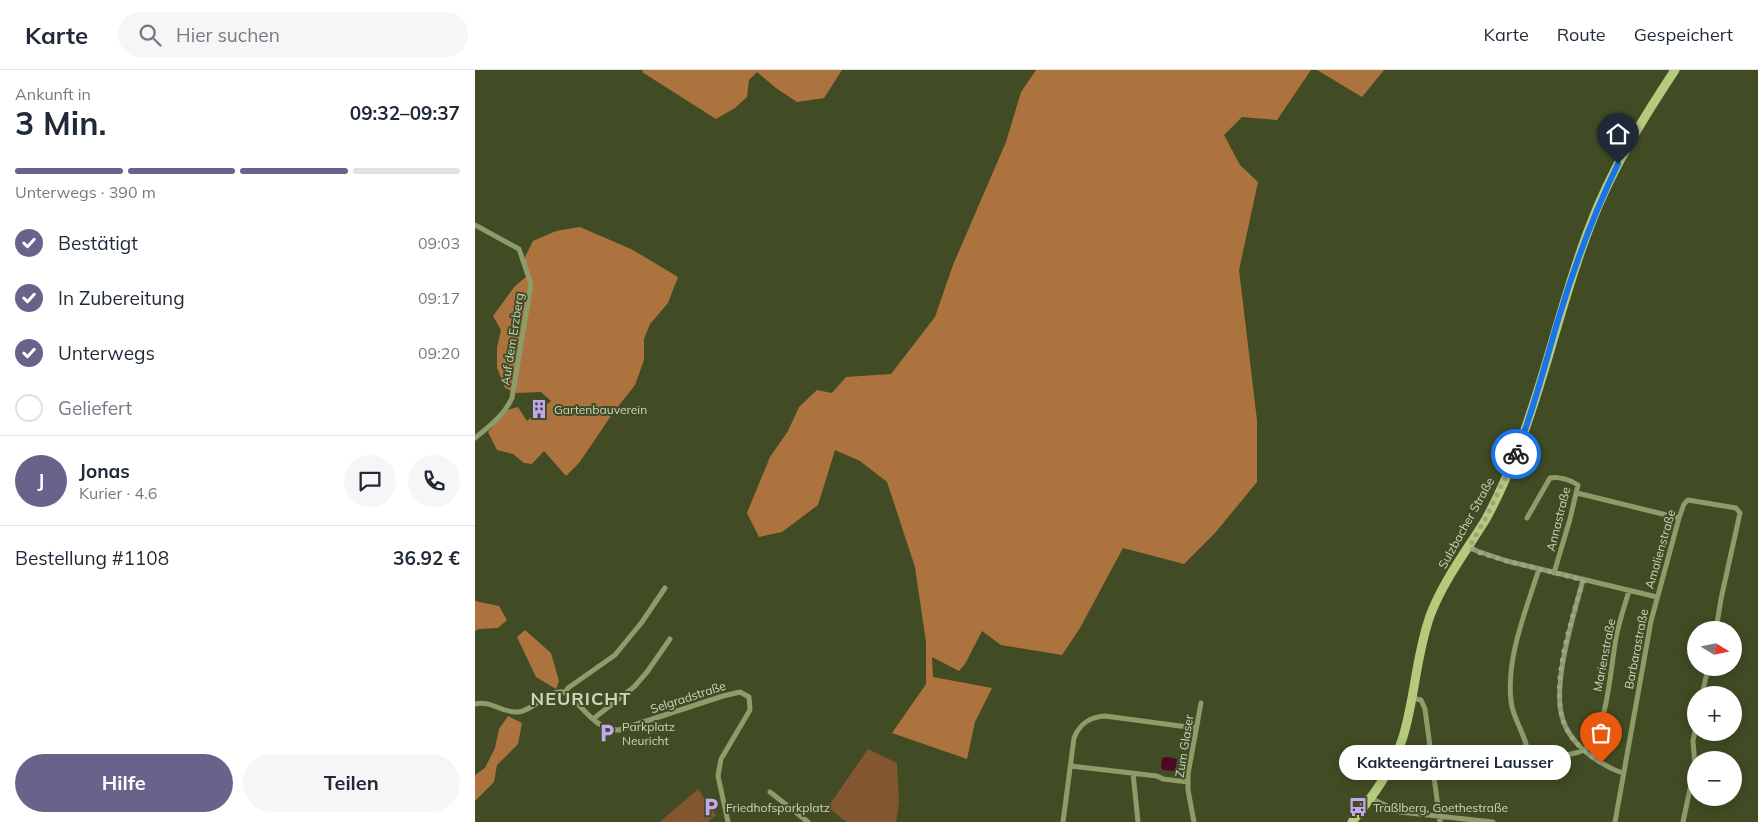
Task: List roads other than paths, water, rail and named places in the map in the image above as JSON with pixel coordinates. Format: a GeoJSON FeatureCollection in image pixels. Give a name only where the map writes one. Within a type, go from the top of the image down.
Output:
{"type":"FeatureCollection","features":[{"type":"Feature","properties":{"kind":"main road","name":"Sulzbacher Straße"},"geometry":{"type":"LineString","coordinates":[[1352,822],[1370,798],[1395,758],[1406,728],[1421,650],[1431,615],[1445,586],[1487,516],[1517,452],[1573,272],[1604,192],[1634,134],[1675,70]]}},
{"type":"Feature","properties":{"kind":"street","name":"Auf dem Erzberg"},"geometry":{"type":"LineString","coordinates":[[475,225],[519,249],[531,284],[512,398],[508,407],[500,416],[475,438]]}},
{"type":"Feature","properties":{"kind":"street","name":"Annastraße"},"geometry":{"type":"LineString","coordinates":[[1527,518],[1550,478],[1554,477],[1577,485],[1577,493],[1554,573]]}},
{"type":"Feature","properties":{"kind":"street"},"geometry":{"type":"LineString","coordinates":[[1577,493],[1679,518]]}},
{"type":"Feature","properties":{"kind":"street","name":"Amalienstraße"},"geometry":{"type":"LineString","coordinates":[[1657,598],[1684,504],[1689,500],[1732,507],[1739,510],[1739,519],[1717,621]]}},
{"type":"Feature","properties":{"kind":"street"},"geometry":{"type":"LineString","coordinates":[[1469,547],[1477,552],[1539,569],[1657,598]]}},
{"type":"Feature","properties":{"kind":"street"},"geometry":{"type":"LineString","coordinates":[[1528,756],[1528,748],[1511,708],[1510,681],[1515,648],[1539,569]]}},
{"type":"Feature","properties":{"kind":"street"},"geometry":{"type":"LineString","coordinates":[[1583,580],[1561,670],[1562,718],[1566,727],[1584,750],[1611,769],[1624,773]]}},
{"type":"Feature","properties":{"kind":"street"},"geometry":{"type":"LineString","coordinates":[[565,693],[568,688],[615,655],[642,622],[665,588]]}},
{"type":"Feature","properties":{"kind":"street","name":"Marienstraße"},"geometry":{"type":"LineString","coordinates":[[1584,750],[1589,747],[1597,734],[1603,719],[1616,640],[1629,591]]}},
{"type":"Feature","properties":{"kind":"street","name":"Barbarastraße"},"geometry":{"type":"LineString","coordinates":[[1615,822],[1657,598]]}},
{"type":"Feature","properties":{"kind":"street"},"geometry":{"type":"LineString","coordinates":[[475,704],[481,703],[517,712],[538,704],[551,694],[558,692],[565,693],[593,719],[634,687],[670,639]]}},
{"type":"Feature","properties":{"kind":"street","name":"Selgradstraße"},"geometry":{"type":"LineString","coordinates":[[593,719],[607,729],[619,730],[723,696],[740,692],[749,697],[750,710],[721,759],[718,776],[728,822]]}},
{"type":"Feature","properties":{"kind":"street"},"geometry":{"type":"LineString","coordinates":[[1412,698],[1421,700],[1424,704],[1440,819]]}},
{"type":"Feature","properties":{"kind":"street","name":"Zum Glaser"},"geometry":{"type":"LineString","coordinates":[[1194,822],[1188,782],[1189,761],[1201,703]]}},
{"type":"Feature","properties":{"kind":"street"},"geometry":{"type":"LineString","coordinates":[[1063,822],[1076,733],[1084,722],[1090,718],[1105,716],[1195,728]]}},
{"type":"Feature","properties":{"kind":"street"},"geometry":{"type":"LineString","coordinates":[[1683,822],[1695,765],[1693,741]]}},
{"type":"Feature","properties":{"kind":"street"},"geometry":{"type":"LineString","coordinates":[[1431,750],[1551,757],[1584,750]]}},
{"type":"Feature","properties":{"kind":"street"},"geometry":{"type":"LineString","coordinates":[[1071,766],[1157,776],[1163,779],[1188,782]]}},
{"type":"Feature","properties":{"kind":"street"},"geometry":{"type":"LineString","coordinates":[[1133,773],[1138,822]]}},
{"type":"Feature","properties":{"kind":"street"},"geometry":{"type":"LineString","coordinates":[[770,792],[808,822]]}},
{"type":"Feature","properties":{"kind":"street"},"geometry":{"type":"LineString","coordinates":[[1370,798],[1400,812],[1440,819],[1493,822]]}},
{"type":"Feature","properties":{"kind":"place","name":"Gartenbauverein"},"geometry":{"type":"Point","coordinates":[539,409]}},
{"type":"Feature","properties":{"kind":"place","name":"Parkplatz Neuricht"},"geometry":{"type":"Point","coordinates":[607,733]}},
{"type":"Feature","properties":{"kind":"place","name":"Kakteengärtnerei Lausser"},"geometry":{"type":"Point","coordinates":[1601,763]}},
{"type":"Feature","properties":{"kind":"place","name":"Friedhofsparkplatz"},"geometry":{"type":"Point","coordinates":[711,807]}},
{"type":"Feature","properties":{"kind":"place","name":"Traßlberg, Goethestraße"},"geometry":{"type":"Point","coordinates":[1358,807]}},
{"type":"Feature","properties":{"kind":"district","name":"NEURICHT"},"geometry":{"type":"Point","coordinates":[581,698]}}]}
